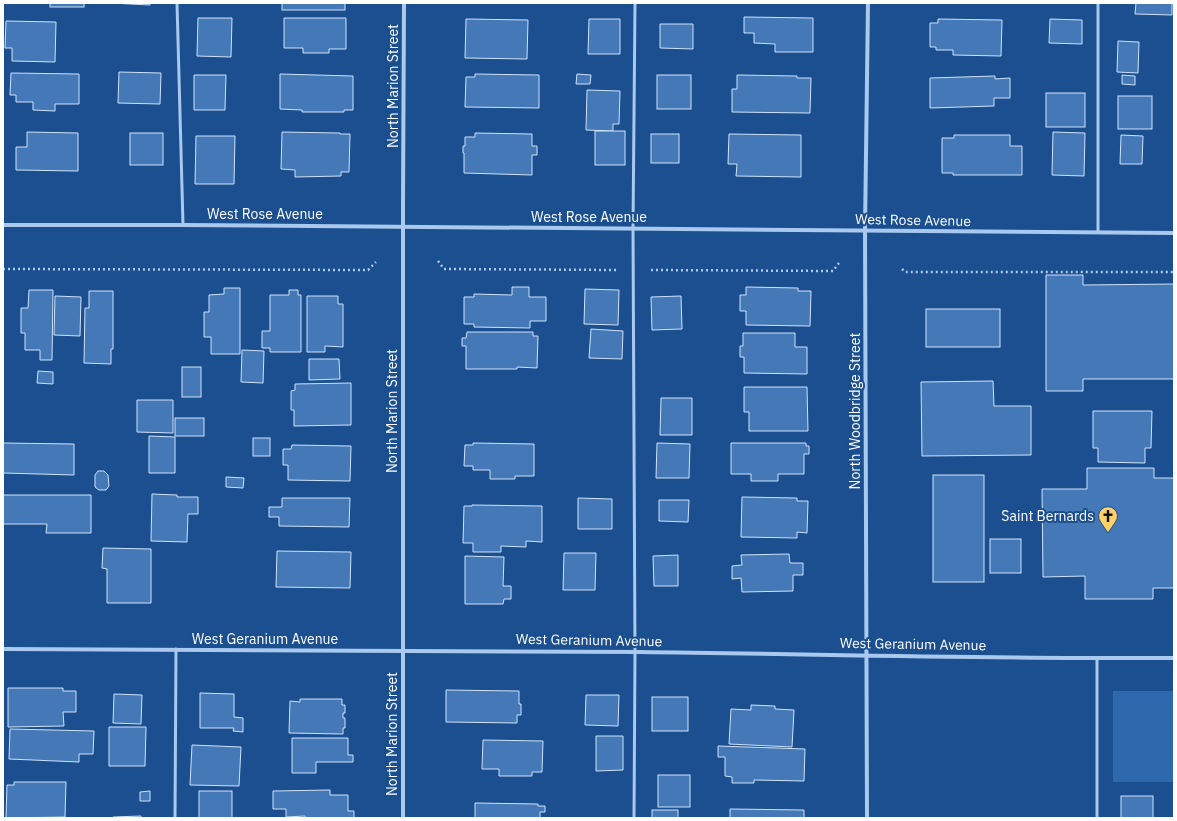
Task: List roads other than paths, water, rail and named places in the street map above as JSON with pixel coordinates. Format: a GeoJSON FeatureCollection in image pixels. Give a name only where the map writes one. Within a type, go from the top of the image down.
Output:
{"type":"FeatureCollection","features":[{"type":"Feature","properties":{"kind":"street","name":"North Marion Street"},"geometry":{"type":"LineString","coordinates":[[403,818],[404,3]]}},
{"type":"Feature","properties":{"kind":"street","name":"North Woodbridge Street"},"geometry":{"type":"LineString","coordinates":[[867,818],[865,230],[868,3]]}},
{"type":"Feature","properties":{"kind":"street","name":"West Rose Avenue"},"geometry":{"type":"LineString","coordinates":[[3,225],[403,226],[1174,233]]}},
{"type":"Feature","properties":{"kind":"street","name":"West Geranium Avenue"},"geometry":{"type":"LineString","coordinates":[[3,649],[404,650],[1174,658]]}},
{"type":"Feature","properties":{"kind":"lane"},"geometry":{"type":"LineString","coordinates":[[177,3],[183,225]]}},
{"type":"Feature","properties":{"kind":"lane"},"geometry":{"type":"LineString","coordinates":[[634,818],[635,652],[633,228],[635,3]]}},
{"type":"Feature","properties":{"kind":"lane"},"geometry":{"type":"LineString","coordinates":[[1098,3],[1098,232]]}},
{"type":"Feature","properties":{"kind":"lane"},"geometry":{"type":"LineString","coordinates":[[175,818],[176,649]]}},
{"type":"Feature","properties":{"kind":"lane"},"geometry":{"type":"LineString","coordinates":[[1097,658],[1097,818]]}},
{"type":"Feature","properties":{"kind":"place","name":"Saint Bernards"},"geometry":{"type":"Point","coordinates":[1108,533]}}]}
